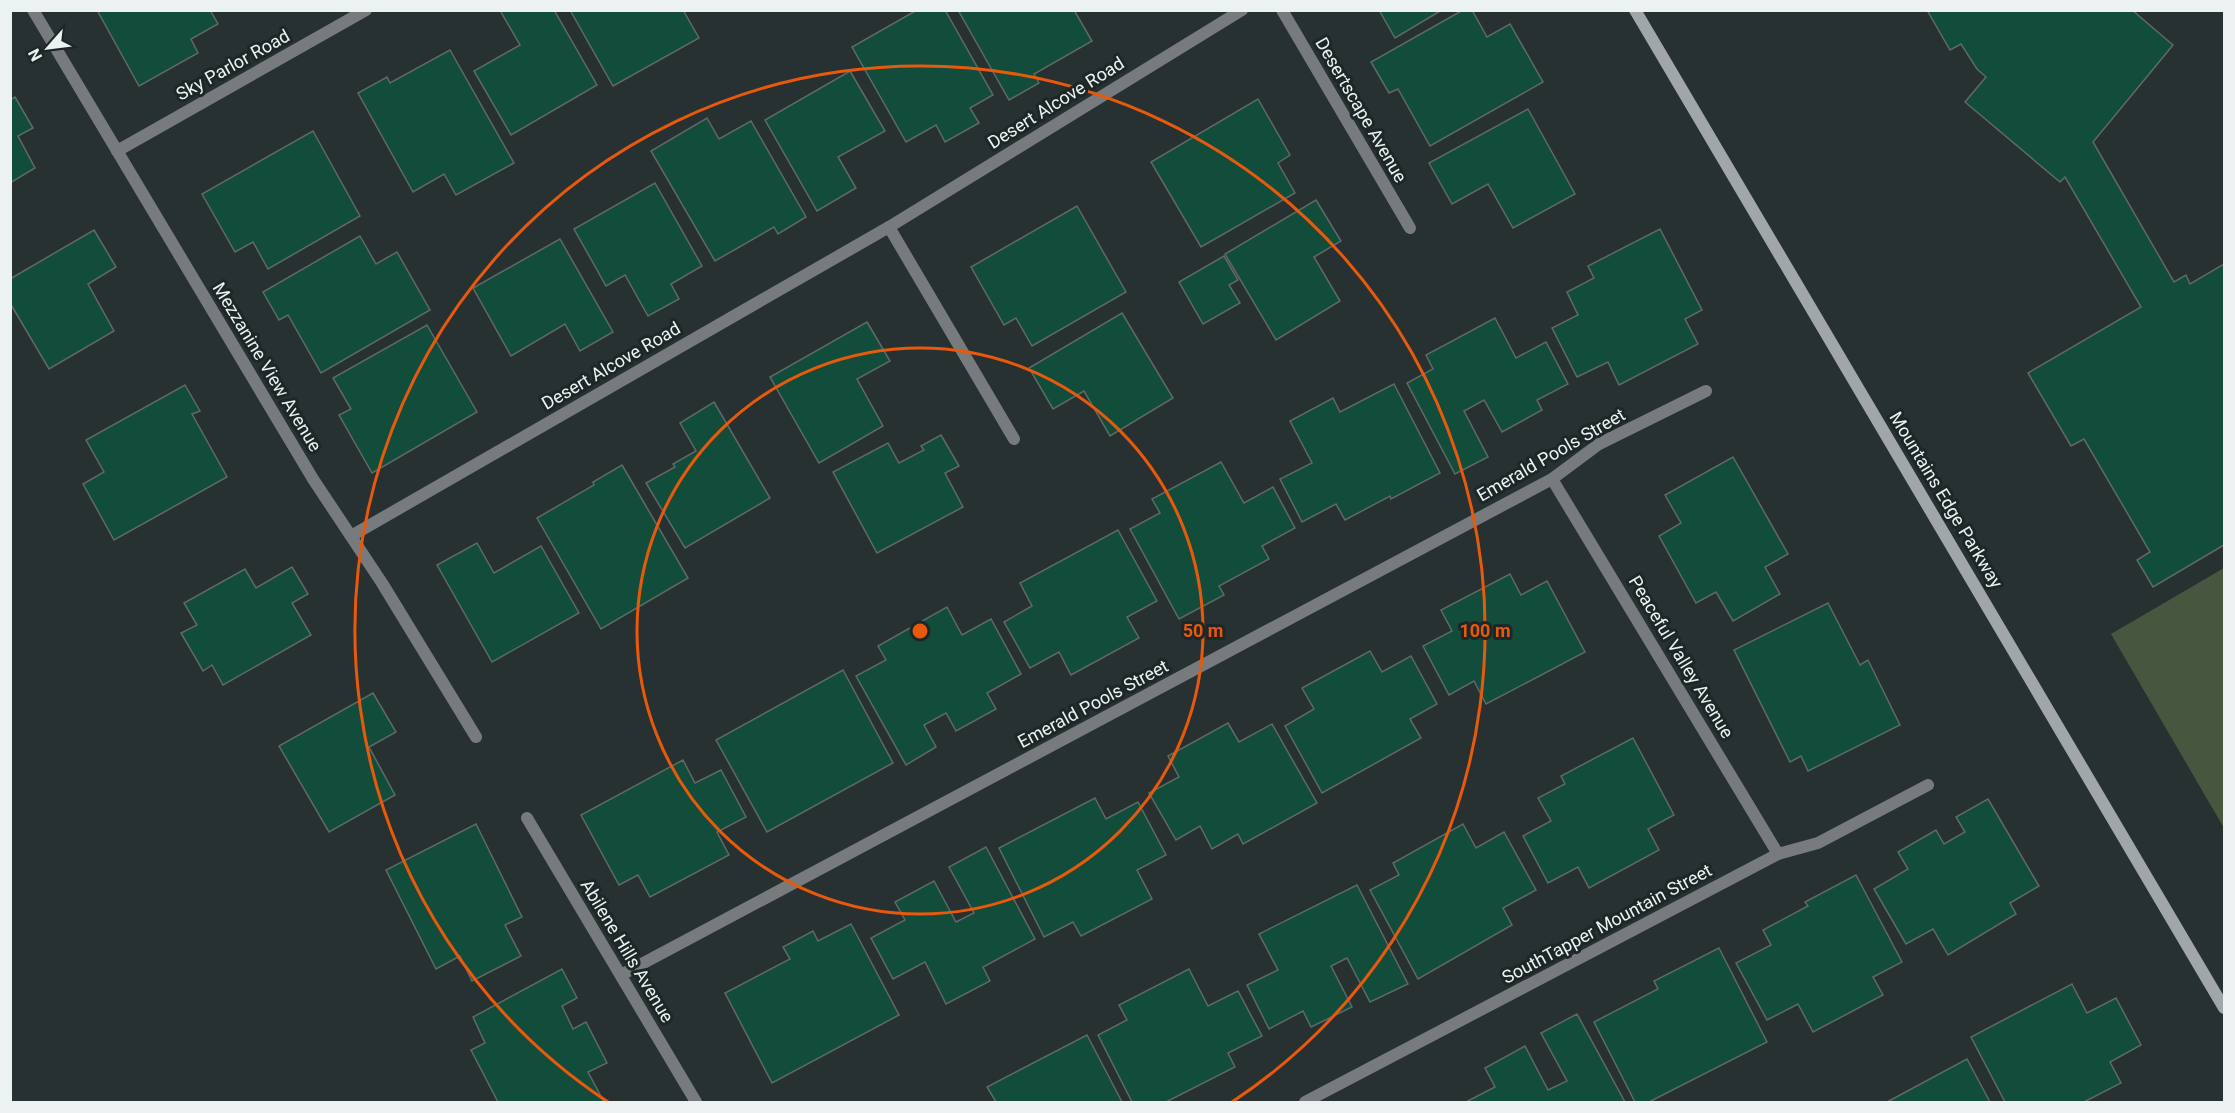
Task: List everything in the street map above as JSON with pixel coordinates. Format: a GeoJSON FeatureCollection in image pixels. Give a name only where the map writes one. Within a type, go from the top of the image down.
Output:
{"type":"FeatureCollection","features":[{"type":"Feature","properties":{"kind":"street","name":"Mezzanine View Avenue"},"geometry":{"type":"LineString","coordinates":[[33,10],[313,479],[476,737]]}},
{"type":"Feature","properties":{"kind":"street","name":"Sky Parlor Road"},"geometry":{"type":"LineString","coordinates":[[117,152],[366,10]]}},
{"type":"Feature","properties":{"kind":"street","name":"Desert Alcove Road"},"geometry":{"type":"LineString","coordinates":[[351,536],[889,227],[1242,10]]}},
{"type":"Feature","properties":{"kind":"street","name":"Desertscape Avenue"},"geometry":{"type":"LineString","coordinates":[[1282,10],[1410,228]]}},
{"type":"Feature","properties":{"kind":"street","name":"Mountains Edge Parkway"},"geometry":{"type":"LineString","coordinates":[[1635,10],[2224,1008]]}},
{"type":"Feature","properties":{"kind":"street"},"geometry":{"type":"LineString","coordinates":[[889,227],[1014,439]]}},
{"type":"Feature","properties":{"kind":"street","name":"Emerald Pools Street"},"geometry":{"type":"LineString","coordinates":[[621,975],[1552,479],[1599,444],[1706,391]]}},
{"type":"Feature","properties":{"kind":"street","name":"Peaceful Valley Avenue"},"geometry":{"type":"LineString","coordinates":[[1552,479],[1778,854]]}},
{"type":"Feature","properties":{"kind":"street","name":"SouthTapper Mountain Street"},"geometry":{"type":"LineString","coordinates":[[1305,1102],[1778,854],[1818,843],[1929,785]]}},
{"type":"Feature","properties":{"kind":"street","name":"Abilene Hills Avenue"},"geometry":{"type":"LineString","coordinates":[[527,818],[696,1102]]}},
{"type":"Feature","properties":{"kind":"green space"},"geometry":{"type":"Polygon","coordinates":[[[2224,568],[2224,828],[2111,634],[2224,568]]]}},
{"type":"Feature","properties":{"kind":"building"},"geometry":{"type":"Polygon","coordinates":[[[97,10],[210,10],[218,24],[191,39],[198,53],[139,86],[97,10]]]}},
{"type":"Feature","properties":{"kind":"building"},"geometry":{"type":"Polygon","coordinates":[[[503,10],[554,10],[597,85],[511,135],[474,71],[520,45],[501,12],[503,10]]]}},
{"type":"Feature","properties":{"kind":"building"},"geometry":{"type":"Polygon","coordinates":[[[570,10],[683,10],[699,38],[613,86],[570,10]]]}},
{"type":"Feature","properties":{"kind":"building"},"geometry":{"type":"Polygon","coordinates":[[[917,10],[945,10],[993,95],[970,108],[979,123],[945,142],[936,125],[906,142],[852,47],[917,10]]]}},
{"type":"Feature","properties":{"kind":"building"},"geometry":{"type":"Polygon","coordinates":[[[958,10],[1074,10],[1092,41],[1034,74],[1039,83],[1009,100],[958,10]]]}},
{"type":"Feature","properties":{"kind":"building"},"geometry":{"type":"Polygon","coordinates":[[[1379,10],[1442,10],[1395,38],[1379,10]]]}},
{"type":"Feature","properties":{"kind":"building"},"geometry":{"type":"Polygon","coordinates":[[[1463,10],[1472,10],[1487,37],[1510,24],[1543,82],[1430,146],[1398,89],[1389,93],[1371,62],[1463,10]]]}},
{"type":"Feature","properties":{"kind":"building"},"geometry":{"type":"Polygon","coordinates":[[[1927,10],[2132,10],[2173,45],[2093,142],[2174,282],[2186,275],[2190,284],[2224,264],[2224,545],[2153,587],[2137,560],[2150,552],[2084,439],[2071,446],[2028,373],[2141,307],[2065,177],[2060,182],[1965,102],[1986,77],[1977,69],[1961,44],[1950,50],[1927,10]]]}},
{"type":"Feature","properties":{"kind":"building"},"geometry":{"type":"Polygon","coordinates":[[[450,50],[514,163],[456,195],[444,174],[413,192],[358,93],[387,77],[390,83],[450,50]]]}},
{"type":"Feature","properties":{"kind":"building"},"geometry":{"type":"Polygon","coordinates":[[[850,71],[885,131],[838,157],[856,188],[817,211],[765,120],[850,71]]]}},
{"type":"Feature","properties":{"kind":"building"},"geometry":{"type":"Polygon","coordinates":[[[15,97],[33,128],[18,136],[35,168],[10,183],[10,100],[15,97]]]}},
{"type":"Feature","properties":{"kind":"building"},"geometry":{"type":"Polygon","coordinates":[[[1258,99],[1290,155],[1278,163],[1295,193],[1201,247],[1151,162],[1258,99]]]}},
{"type":"Feature","properties":{"kind":"building"},"geometry":{"type":"Polygon","coordinates":[[[1528,109],[1575,194],[1513,228],[1488,184],[1452,204],[1429,163],[1528,109]]]}},
{"type":"Feature","properties":{"kind":"building"},"geometry":{"type":"Polygon","coordinates":[[[707,118],[719,139],[751,121],[806,217],[778,234],[774,227],[715,261],[651,151],[707,118]]]}},
{"type":"Feature","properties":{"kind":"building"},"geometry":{"type":"Polygon","coordinates":[[[313,131],[360,216],[268,269],[253,242],[235,252],[202,194],[313,131]]]}},
{"type":"Feature","properties":{"kind":"building"},"geometry":{"type":"Polygon","coordinates":[[[655,183],[702,266],[671,284],[679,299],[648,316],[625,275],[606,286],[574,229],[655,183]]]}},
{"type":"Feature","properties":{"kind":"building"},"geometry":{"type":"Polygon","coordinates":[[[1316,200],[1341,241],[1314,257],[1340,301],[1276,340],[1225,254],[1316,200]]]}},
{"type":"Feature","properties":{"kind":"building"},"geometry":{"type":"Polygon","coordinates":[[[1077,206],[1126,292],[1032,346],[1016,318],[1004,325],[971,267],[1077,206]]]}},
{"type":"Feature","properties":{"kind":"building"},"geometry":{"type":"Polygon","coordinates":[[[1660,229],[1702,310],[1685,319],[1698,344],[1619,385],[1608,362],[1577,377],[1552,328],[1578,315],[1567,292],[1594,278],[1588,266],[1660,229]]]}},
{"type":"Feature","properties":{"kind":"building"},"geometry":{"type":"Polygon","coordinates":[[[94,230],[116,267],[88,284],[114,331],[49,369],[10,303],[10,279],[94,230]]]}},
{"type":"Feature","properties":{"kind":"building"},"geometry":{"type":"Polygon","coordinates":[[[360,236],[376,264],[397,252],[430,310],[321,373],[288,315],[279,320],[263,292],[360,236]]]}},
{"type":"Feature","properties":{"kind":"building"},"geometry":{"type":"Polygon","coordinates":[[[560,239],[613,332],[580,351],[565,324],[511,356],[473,288],[560,239]]]}},
{"type":"Feature","properties":{"kind":"building"},"geometry":{"type":"Polygon","coordinates":[[[1224,256],[1238,280],[1229,285],[1240,303],[1203,324],[1179,282],[1224,256]]]}},
{"type":"Feature","properties":{"kind":"building"},"geometry":{"type":"Polygon","coordinates":[[[1122,313],[1173,398],[1110,436],[1084,391],[1053,409],[1029,368],[1122,313]]]}},
{"type":"Feature","properties":{"kind":"building"},"geometry":{"type":"Polygon","coordinates":[[[1495,318],[1516,358],[1546,342],[1568,384],[1537,400],[1542,410],[1502,432],[1484,400],[1464,411],[1488,457],[1455,474],[1407,383],[1433,369],[1426,355],[1495,318]]]}},
{"type":"Feature","properties":{"kind":"building"},"geometry":{"type":"Polygon","coordinates":[[[867,322],[890,361],[857,379],[883,426],[819,463],[770,377],[867,322]]]}},
{"type":"Feature","properties":{"kind":"building"},"geometry":{"type":"Polygon","coordinates":[[[427,325],[477,412],[372,473],[339,415],[351,409],[333,378],[427,325]]]}},
{"type":"Feature","properties":{"kind":"building"},"geometry":{"type":"Polygon","coordinates":[[[1394,384],[1440,473],[1345,520],[1336,504],[1302,522],[1280,479],[1312,463],[1290,421],[1333,398],[1340,412],[1394,384]]]}},
{"type":"Feature","properties":{"kind":"building"},"geometry":{"type":"Polygon","coordinates":[[[185,385],[200,411],[192,414],[227,477],[114,540],[83,484],[104,472],[86,440],[185,385]]]}},
{"type":"Feature","properties":{"kind":"building"},"geometry":{"type":"Polygon","coordinates":[[[714,402],[770,498],[685,548],[646,483],[675,467],[673,464],[696,451],[680,423],[714,402]]]}},
{"type":"Feature","properties":{"kind":"building"},"geometry":{"type":"Polygon","coordinates":[[[941,435],[959,466],[945,473],[963,507],[877,553],[833,472],[888,443],[899,463],[924,450],[921,446],[941,435]]]}},
{"type":"Feature","properties":{"kind":"building"},"geometry":{"type":"Polygon","coordinates":[[[1733,457],[1788,554],[1765,567],[1780,594],[1733,621],[1716,592],[1696,603],[1659,536],[1681,523],[1665,495],[1733,457]]]}},
{"type":"Feature","properties":{"kind":"building"},"geometry":{"type":"Polygon","coordinates":[[[1221,462],[1244,503],[1273,487],[1295,528],[1262,546],[1269,559],[1219,586],[1224,595],[1179,619],[1130,529],[1160,513],[1152,499],[1221,462]]]}},
{"type":"Feature","properties":{"kind":"building"},"geometry":{"type":"Polygon","coordinates":[[[622,465],[688,578],[601,629],[537,518],[594,485],[593,482],[622,465]]]}},
{"type":"Feature","properties":{"kind":"building"},"geometry":{"type":"Polygon","coordinates":[[[1118,530],[1157,601],[1127,617],[1139,638],[1071,675],[1059,652],[1030,668],[1004,622],[1032,606],[1020,583],[1118,530]]]}},
{"type":"Feature","properties":{"kind":"building"},"geometry":{"type":"Polygon","coordinates":[[[477,543],[494,573],[541,546],[579,613],[492,662],[437,565],[477,543]]]}},
{"type":"Feature","properties":{"kind":"building"},"geometry":{"type":"Polygon","coordinates":[[[292,567],[308,594],[292,603],[311,635],[223,685],[212,665],[203,671],[181,633],[197,625],[184,603],[245,569],[256,588],[292,567]]]}},
{"type":"Feature","properties":{"kind":"building"},"geometry":{"type":"Polygon","coordinates":[[[1510,574],[1521,595],[1547,581],[1585,652],[1486,704],[1474,681],[1449,695],[1423,646],[1452,631],[1441,610],[1510,574]]]}},
{"type":"Feature","properties":{"kind":"building"},"geometry":{"type":"Polygon","coordinates":[[[1828,603],[1860,665],[1868,660],[1900,725],[1808,771],[1801,756],[1790,762],[1734,650],[1828,603]]]}},
{"type":"Feature","properties":{"kind":"building"},"geometry":{"type":"Polygon","coordinates":[[[947,607],[962,635],[991,619],[1021,674],[987,693],[996,709],[956,731],[946,713],[924,725],[936,747],[906,765],[856,676],[886,660],[878,646],[947,607]]]}},
{"type":"Feature","properties":{"kind":"building"},"geometry":{"type":"Polygon","coordinates":[[[1370,651],[1382,672],[1411,656],[1437,704],[1410,719],[1421,738],[1322,793],[1285,726],[1314,709],[1302,688],[1370,651]]]}},
{"type":"Feature","properties":{"kind":"building"},"geometry":{"type":"Polygon","coordinates":[[[843,670],[893,763],[767,832],[716,740],[843,670]]]}},
{"type":"Feature","properties":{"kind":"building"},"geometry":{"type":"Polygon","coordinates":[[[373,693],[396,732],[369,747],[395,795],[329,832],[279,746],[373,693]]]}},
{"type":"Feature","properties":{"kind":"building"},"geometry":{"type":"Polygon","coordinates":[[[1228,723],[1239,742],[1272,724],[1317,803],[1243,844],[1238,834],[1212,849],[1200,826],[1176,840],[1149,793],[1179,777],[1168,756],[1228,723]]]}},
{"type":"Feature","properties":{"kind":"building"},"geometry":{"type":"Polygon","coordinates":[[[1633,738],[1674,815],[1648,829],[1659,850],[1589,888],[1578,867],[1548,883],[1523,836],[1551,821],[1538,798],[1565,784],[1561,776],[1633,738]]]}},
{"type":"Feature","properties":{"kind":"building"},"geometry":{"type":"Polygon","coordinates":[[[683,760],[695,783],[721,770],[746,817],[717,832],[729,855],[650,897],[638,875],[619,885],[581,815],[683,760]]]}},
{"type":"Feature","properties":{"kind":"building"},"geometry":{"type":"Polygon","coordinates":[[[1095,798],[1106,819],[1138,802],[1166,855],[1137,870],[1152,899],[1081,936],[1073,922],[1044,937],[999,848],[1095,798]]]}},
{"type":"Feature","properties":{"kind":"building"},"geometry":{"type":"Polygon","coordinates":[[[1988,799],[2039,886],[2010,903],[2016,914],[1948,955],[1933,929],[1906,944],[1874,889],[1908,869],[1898,852],[1936,830],[1944,844],[1965,832],[1956,817],[1988,799]]]}},
{"type":"Feature","properties":{"kind":"building"},"geometry":{"type":"Polygon","coordinates":[[[476,824],[522,917],[505,925],[521,956],[472,981],[460,956],[436,969],[386,870],[476,824]]]}},
{"type":"Feature","properties":{"kind":"building"},"geometry":{"type":"Polygon","coordinates":[[[1463,824],[1476,848],[1504,832],[1536,890],[1503,908],[1512,925],[1418,979],[1370,890],[1399,875],[1393,863],[1463,824]]]}},
{"type":"Feature","properties":{"kind":"building"},"geometry":{"type":"Polygon","coordinates":[[[986,847],[1035,939],[983,967],[990,981],[946,1004],[925,962],[893,979],[871,938],[905,920],[895,902],[934,881],[956,922],[974,913],[949,867],[986,847]]]}},
{"type":"Feature","properties":{"kind":"building"},"geometry":{"type":"Polygon","coordinates":[[[1856,875],[1902,962],[1873,977],[1883,995],[1813,1032],[1798,1004],[1767,1020],[1736,963],[1771,945],[1763,930],[1808,906],[1805,902],[1856,875]]]}},
{"type":"Feature","properties":{"kind":"building"},"geometry":{"type":"Polygon","coordinates":[[[1357,885],[1408,984],[1370,1002],[1347,958],[1331,966],[1352,1007],[1311,1027],[1303,1011],[1269,1029],[1247,985],[1278,970],[1259,934],[1357,885]]]}},
{"type":"Feature","properties":{"kind":"building"},"geometry":{"type":"Polygon","coordinates":[[[851,924],[899,1015],[772,1083],[725,993],[790,959],[783,947],[813,931],[818,941],[851,924]]]}},
{"type":"Feature","properties":{"kind":"building"},"geometry":{"type":"Polygon","coordinates":[[[1719,948],[1767,1042],[1649,1102],[1635,1102],[1594,1022],[1658,989],[1654,981],[1719,948]]]}},
{"type":"Feature","properties":{"kind":"building"},"geometry":{"type":"Polygon","coordinates":[[[562,969],[577,998],[562,1006],[573,1029],[586,1022],[607,1063],[588,1072],[604,1102],[498,1102],[471,1050],[485,1043],[473,1017],[562,969]]]}},
{"type":"Feature","properties":{"kind":"building"},"geometry":{"type":"Polygon","coordinates":[[[1189,969],[1208,1006],[1238,991],[1262,1036],[1228,1053],[1235,1067],[1166,1102],[1132,1102],[1098,1035],[1127,1020],[1119,1005],[1189,969]]]}},
{"type":"Feature","properties":{"kind":"building"},"geometry":{"type":"Polygon","coordinates":[[[2072,984],[2087,1013],[2116,998],[2141,1045],[2110,1062],[2121,1083],[2084,1102],[2005,1102],[1971,1037],[2072,984]]]}},
{"type":"Feature","properties":{"kind":"building"},"geometry":{"type":"Polygon","coordinates":[[[1577,1014],[1625,1102],[1466,1102],[1495,1087],[1485,1068],[1525,1046],[1548,1090],[1567,1081],[1541,1033],[1577,1014]]]}},
{"type":"Feature","properties":{"kind":"building"},"geometry":{"type":"Polygon","coordinates":[[[1087,1035],[1122,1102],[996,1102],[987,1087],[1087,1035]]]}},
{"type":"Feature","properties":{"kind":"building"},"geometry":{"type":"Polygon","coordinates":[[[1967,1059],[1990,1102],[1887,1102],[1967,1059]]]}}]}
